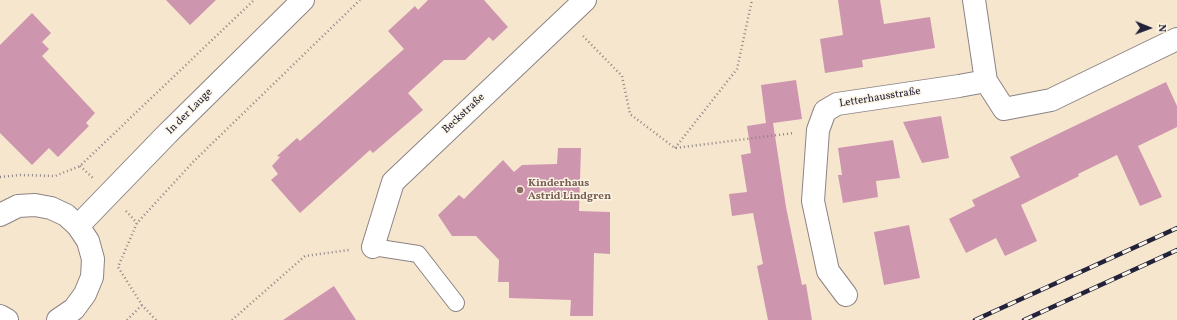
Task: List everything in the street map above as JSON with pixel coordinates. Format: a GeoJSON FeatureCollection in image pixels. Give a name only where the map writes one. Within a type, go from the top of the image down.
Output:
{"type":"FeatureCollection","features":[{"type":"Feature","properties":{"kind":"street","name":"In der Lauge"},"geometry":{"type":"LineString","coordinates":[[78,226],[168,133],[303,0]]}},
{"type":"Feature","properties":{"kind":"street","name":"Beckstraße"},"geometry":{"type":"LineString","coordinates":[[373,247],[393,182],[585,0]]}},
{"type":"Feature","properties":{"kind":"street"},"geometry":{"type":"LineString","coordinates":[[974,0],[986,81],[1004,110],[1051,100],[1177,39]]}},
{"type":"Feature","properties":{"kind":"street","name":"Letterhausstraße"},"geometry":{"type":"LineString","coordinates":[[846,295],[828,271],[812,201],[818,130],[825,111],[837,104],[986,81]]}},
{"type":"Feature","properties":{"kind":"street"},"geometry":{"type":"LineString","coordinates":[[0,215],[18,206],[35,205],[51,208],[66,215],[78,226],[88,241],[92,259],[92,277],[85,294],[72,316]]}},
{"type":"Feature","properties":{"kind":"street"},"geometry":{"type":"LineString","coordinates":[[0,316],[7,320]]}},
{"type":"Feature","properties":{"kind":"lane"},"geometry":{"type":"LineString","coordinates":[[373,247],[418,254],[456,303]]}},
{"type":"Feature","properties":{"kind":"path"},"geometry":{"type":"LineString","coordinates":[[0,177],[20,175],[55,176],[80,166],[254,0]]}},
{"type":"Feature","properties":{"kind":"path"},"geometry":{"type":"LineString","coordinates":[[156,320],[142,305],[118,267],[137,223],[194,161],[360,0]]}},
{"type":"Feature","properties":{"kind":"path"},"geometry":{"type":"LineString","coordinates":[[675,148],[738,69],[752,0]]}},
{"type":"Feature","properties":{"kind":"path"},"geometry":{"type":"LineString","coordinates":[[566,18],[622,76],[630,114],[675,148],[818,130]]}},
{"type":"Feature","properties":{"kind":"path"},"geometry":{"type":"LineString","coordinates":[[232,320],[305,256],[373,247]]}},
{"type":"Feature","properties":{"kind":"path"},"geometry":{"type":"LineString","coordinates":[[128,320],[142,305]]}},
{"type":"Feature","properties":{"kind":"building"},"geometry":{"type":"Polygon","coordinates":[[[166,0],[216,0],[190,25],[166,0]]]}},
{"type":"Feature","properties":{"kind":"building"},"geometry":{"type":"Polygon","coordinates":[[[428,0],[484,0],[508,27],[493,41],[489,37],[465,60],[444,60],[408,93],[423,110],[373,153],[370,150],[300,213],[271,180],[278,174],[272,166],[280,157],[277,156],[297,138],[300,141],[404,49],[388,31],[415,6],[418,10],[428,0]]]}},
{"type":"Feature","properties":{"kind":"building"},"geometry":{"type":"Polygon","coordinates":[[[838,0],[880,0],[884,24],[930,17],[935,48],[862,60],[863,67],[825,73],[820,39],[843,35],[838,0]]]}},
{"type":"Feature","properties":{"kind":"building"},"geometry":{"type":"Polygon","coordinates":[[[32,13],[51,33],[42,42],[49,49],[42,56],[95,113],[86,123],[89,126],[58,157],[49,148],[32,165],[0,133],[0,45],[32,13]]]}},
{"type":"Feature","properties":{"kind":"building"},"geometry":{"type":"Polygon","coordinates":[[[796,80],[802,119],[773,123],[786,207],[802,285],[806,284],[812,320],[768,320],[757,266],[763,264],[753,213],[732,216],[729,194],[747,192],[741,155],[751,153],[747,126],[766,123],[761,85],[796,80]]]}},
{"type":"Feature","properties":{"kind":"building"},"geometry":{"type":"Polygon","coordinates":[[[1166,82],[1177,106],[1177,127],[1138,146],[1162,197],[1140,206],[1117,155],[1021,205],[1037,241],[1005,256],[996,238],[966,253],[949,219],[975,206],[972,200],[1020,177],[1010,157],[1166,82]]]}},
{"type":"Feature","properties":{"kind":"building"},"geometry":{"type":"Polygon","coordinates":[[[941,116],[949,158],[922,163],[903,122],[941,116]]]}},
{"type":"Feature","properties":{"kind":"building"},"geometry":{"type":"Polygon","coordinates":[[[893,140],[900,178],[876,181],[878,197],[843,203],[838,175],[842,175],[838,148],[893,140]]]}},
{"type":"Feature","properties":{"kind":"building"},"geometry":{"type":"Polygon","coordinates":[[[558,148],[581,148],[579,211],[610,212],[610,254],[594,253],[593,316],[570,316],[571,300],[509,298],[509,282],[498,282],[499,260],[476,236],[452,236],[438,215],[459,195],[464,199],[503,160],[514,172],[522,165],[557,164],[558,148]]]}},
{"type":"Feature","properties":{"kind":"building"},"geometry":{"type":"Polygon","coordinates":[[[909,225],[920,278],[884,285],[874,232],[909,225]]]}},
{"type":"Feature","properties":{"kind":"building"},"geometry":{"type":"Polygon","coordinates":[[[334,286],[356,320],[283,320],[334,286]]]}},
{"type":"Feature","properties":{"kind":"railway"},"geometry":{"type":"LineString","coordinates":[[975,320],[1177,228]]}},
{"type":"Feature","properties":{"kind":"railway"},"geometry":{"type":"LineString","coordinates":[[1024,320],[1177,250]]}},
{"type":"Feature","properties":{"kind":"place","name":"Kinderhaus Astrid Lindgren"},"geometry":{"type":"Point","coordinates":[520,190]}}]}
